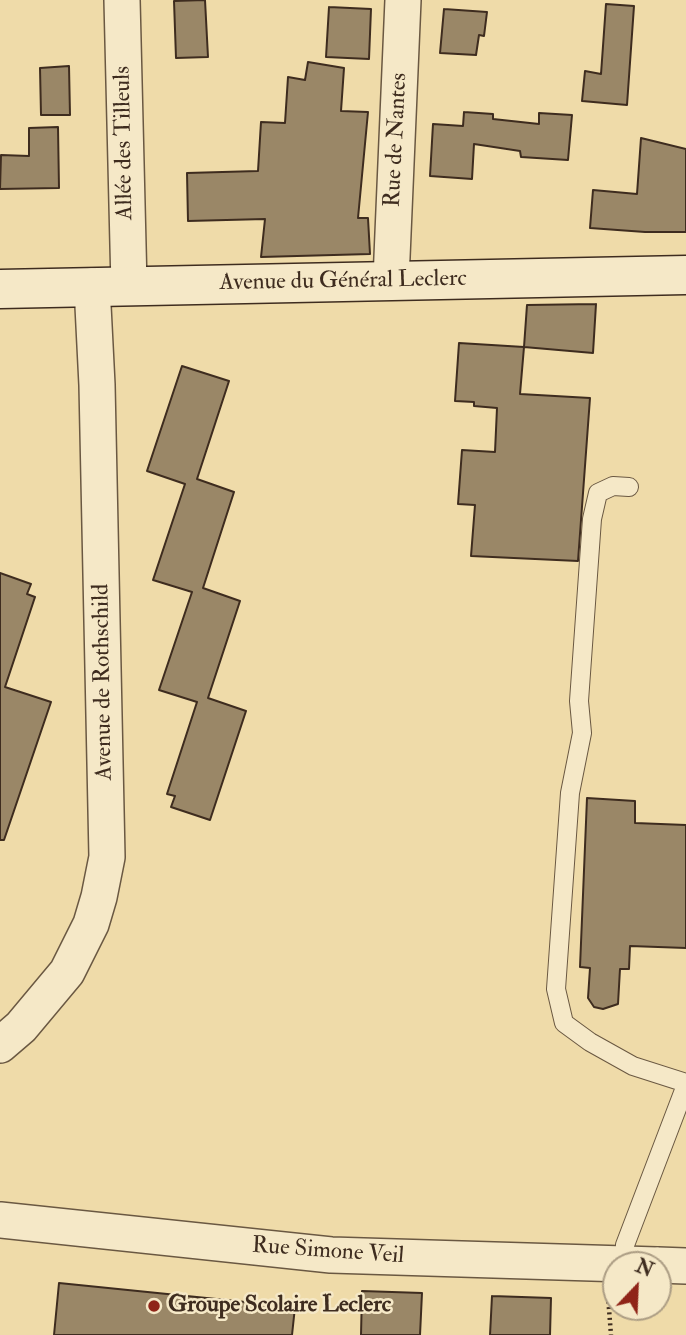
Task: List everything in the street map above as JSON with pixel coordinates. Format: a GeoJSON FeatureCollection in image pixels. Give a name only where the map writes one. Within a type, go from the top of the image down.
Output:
{"type":"FeatureCollection","features":[{"type":"Feature","properties":{"kind":"main road","name":"Avenue du Général Leclerc"},"geometry":{"type":"LineString","coordinates":[[0,289],[686,275]]}},
{"type":"Feature","properties":{"kind":"street","name":"Allée des Tilleuls"},"geometry":{"type":"LineString","coordinates":[[110,286],[122,0]]}},
{"type":"Feature","properties":{"kind":"street","name":"Rue de Nantes"},"geometry":{"type":"LineString","coordinates":[[391,280],[403,0]]}},
{"type":"Feature","properties":{"kind":"street","name":"Avenue de Rothschild"},"geometry":{"type":"LineString","coordinates":[[0,1045],[21,1027],[67,972],[91,924],[107,857],[97,385],[110,286]]}},
{"type":"Feature","properties":{"kind":"street","name":"Rue Simone Veil"},"geometry":{"type":"LineString","coordinates":[[0,1220],[331,1255],[602,1264]]}},
{"type":"Feature","properties":{"kind":"lane"},"geometry":{"type":"LineString","coordinates":[[628,1251],[625,1245],[686,1084],[633,1066],[590,1042],[564,1023],[556,989],[570,793],[582,733],[579,702],[592,519],[598,493],[613,486],[629,487]]}},
{"type":"Feature","properties":{"kind":"building"},"geometry":{"type":"Polygon","coordinates":[[[205,0],[208,57],[176,58],[174,1],[205,0]]]}},
{"type":"Feature","properties":{"kind":"building"},"geometry":{"type":"Polygon","coordinates":[[[606,4],[634,6],[627,105],[582,101],[585,71],[601,74],[606,4]]]}},
{"type":"Feature","properties":{"kind":"building"},"geometry":{"type":"Polygon","coordinates":[[[329,7],[371,9],[369,59],[326,57],[329,7]]]}},
{"type":"Feature","properties":{"kind":"building"},"geometry":{"type":"Polygon","coordinates":[[[444,9],[487,12],[484,36],[479,35],[476,55],[440,53],[444,9]]]}},
{"type":"Feature","properties":{"kind":"building"},"geometry":{"type":"Polygon","coordinates":[[[308,62],[344,68],[341,111],[368,112],[358,218],[368,218],[370,254],[261,257],[265,219],[188,221],[187,173],[258,171],[261,122],[285,123],[288,77],[305,80],[308,62]]]}},
{"type":"Feature","properties":{"kind":"building"},"geometry":{"type":"Polygon","coordinates":[[[69,66],[70,115],[41,115],[40,68],[69,66]]]}},
{"type":"Feature","properties":{"kind":"building"},"geometry":{"type":"Polygon","coordinates":[[[464,112],[493,114],[493,119],[539,124],[539,113],[572,115],[568,160],[521,157],[520,151],[474,144],[472,179],[430,176],[433,124],[463,126],[464,112]]]}},
{"type":"Feature","properties":{"kind":"building"},"geometry":{"type":"Polygon","coordinates":[[[58,127],[59,188],[0,189],[1,155],[29,156],[29,128],[58,127]]]}},
{"type":"Feature","properties":{"kind":"building"},"geometry":{"type":"Polygon","coordinates":[[[641,138],[686,149],[686,232],[590,228],[593,190],[637,194],[641,138]]]}},
{"type":"Feature","properties":{"kind":"building"},"geometry":{"type":"Polygon","coordinates":[[[596,304],[593,353],[524,347],[527,305],[596,304]]]}},
{"type":"Feature","properties":{"kind":"building"},"geometry":{"type":"Polygon","coordinates":[[[459,343],[524,347],[520,394],[590,398],[578,561],[471,556],[475,505],[458,504],[462,450],[495,452],[497,408],[474,406],[474,402],[455,401],[459,343]]]}},
{"type":"Feature","properties":{"kind":"building"},"geometry":{"type":"Polygon","coordinates":[[[182,366],[229,381],[197,479],[234,492],[203,588],[240,601],[208,698],[246,711],[210,820],[171,807],[175,796],[167,794],[197,702],[159,690],[192,592],[153,580],[185,484],[147,471],[182,366]]]}},
{"type":"Feature","properties":{"kind":"building"},"geometry":{"type":"Polygon","coordinates":[[[0,573],[31,584],[27,594],[35,597],[5,687],[51,702],[4,840],[0,840],[0,573]]]}},
{"type":"Feature","properties":{"kind":"building"},"geometry":{"type":"Polygon","coordinates":[[[587,798],[635,801],[635,823],[686,825],[686,948],[630,946],[629,969],[620,969],[618,1004],[603,1009],[594,1007],[588,998],[590,968],[580,967],[587,798]]]}},
{"type":"Feature","properties":{"kind":"building"},"geometry":{"type":"Polygon","coordinates":[[[59,1283],[295,1307],[292,1335],[54,1335],[59,1283]]]}},
{"type":"Feature","properties":{"kind":"building"},"geometry":{"type":"Polygon","coordinates":[[[362,1291],[422,1293],[420,1335],[361,1335],[362,1291]]]}},
{"type":"Feature","properties":{"kind":"building"},"geometry":{"type":"Polygon","coordinates":[[[492,1296],[551,1298],[550,1335],[490,1335],[492,1296]]]}},
{"type":"Feature","properties":{"kind":"place","name":"Groupe Scolaire Leclerc"},"geometry":{"type":"Point","coordinates":[154,1306]}}]}
